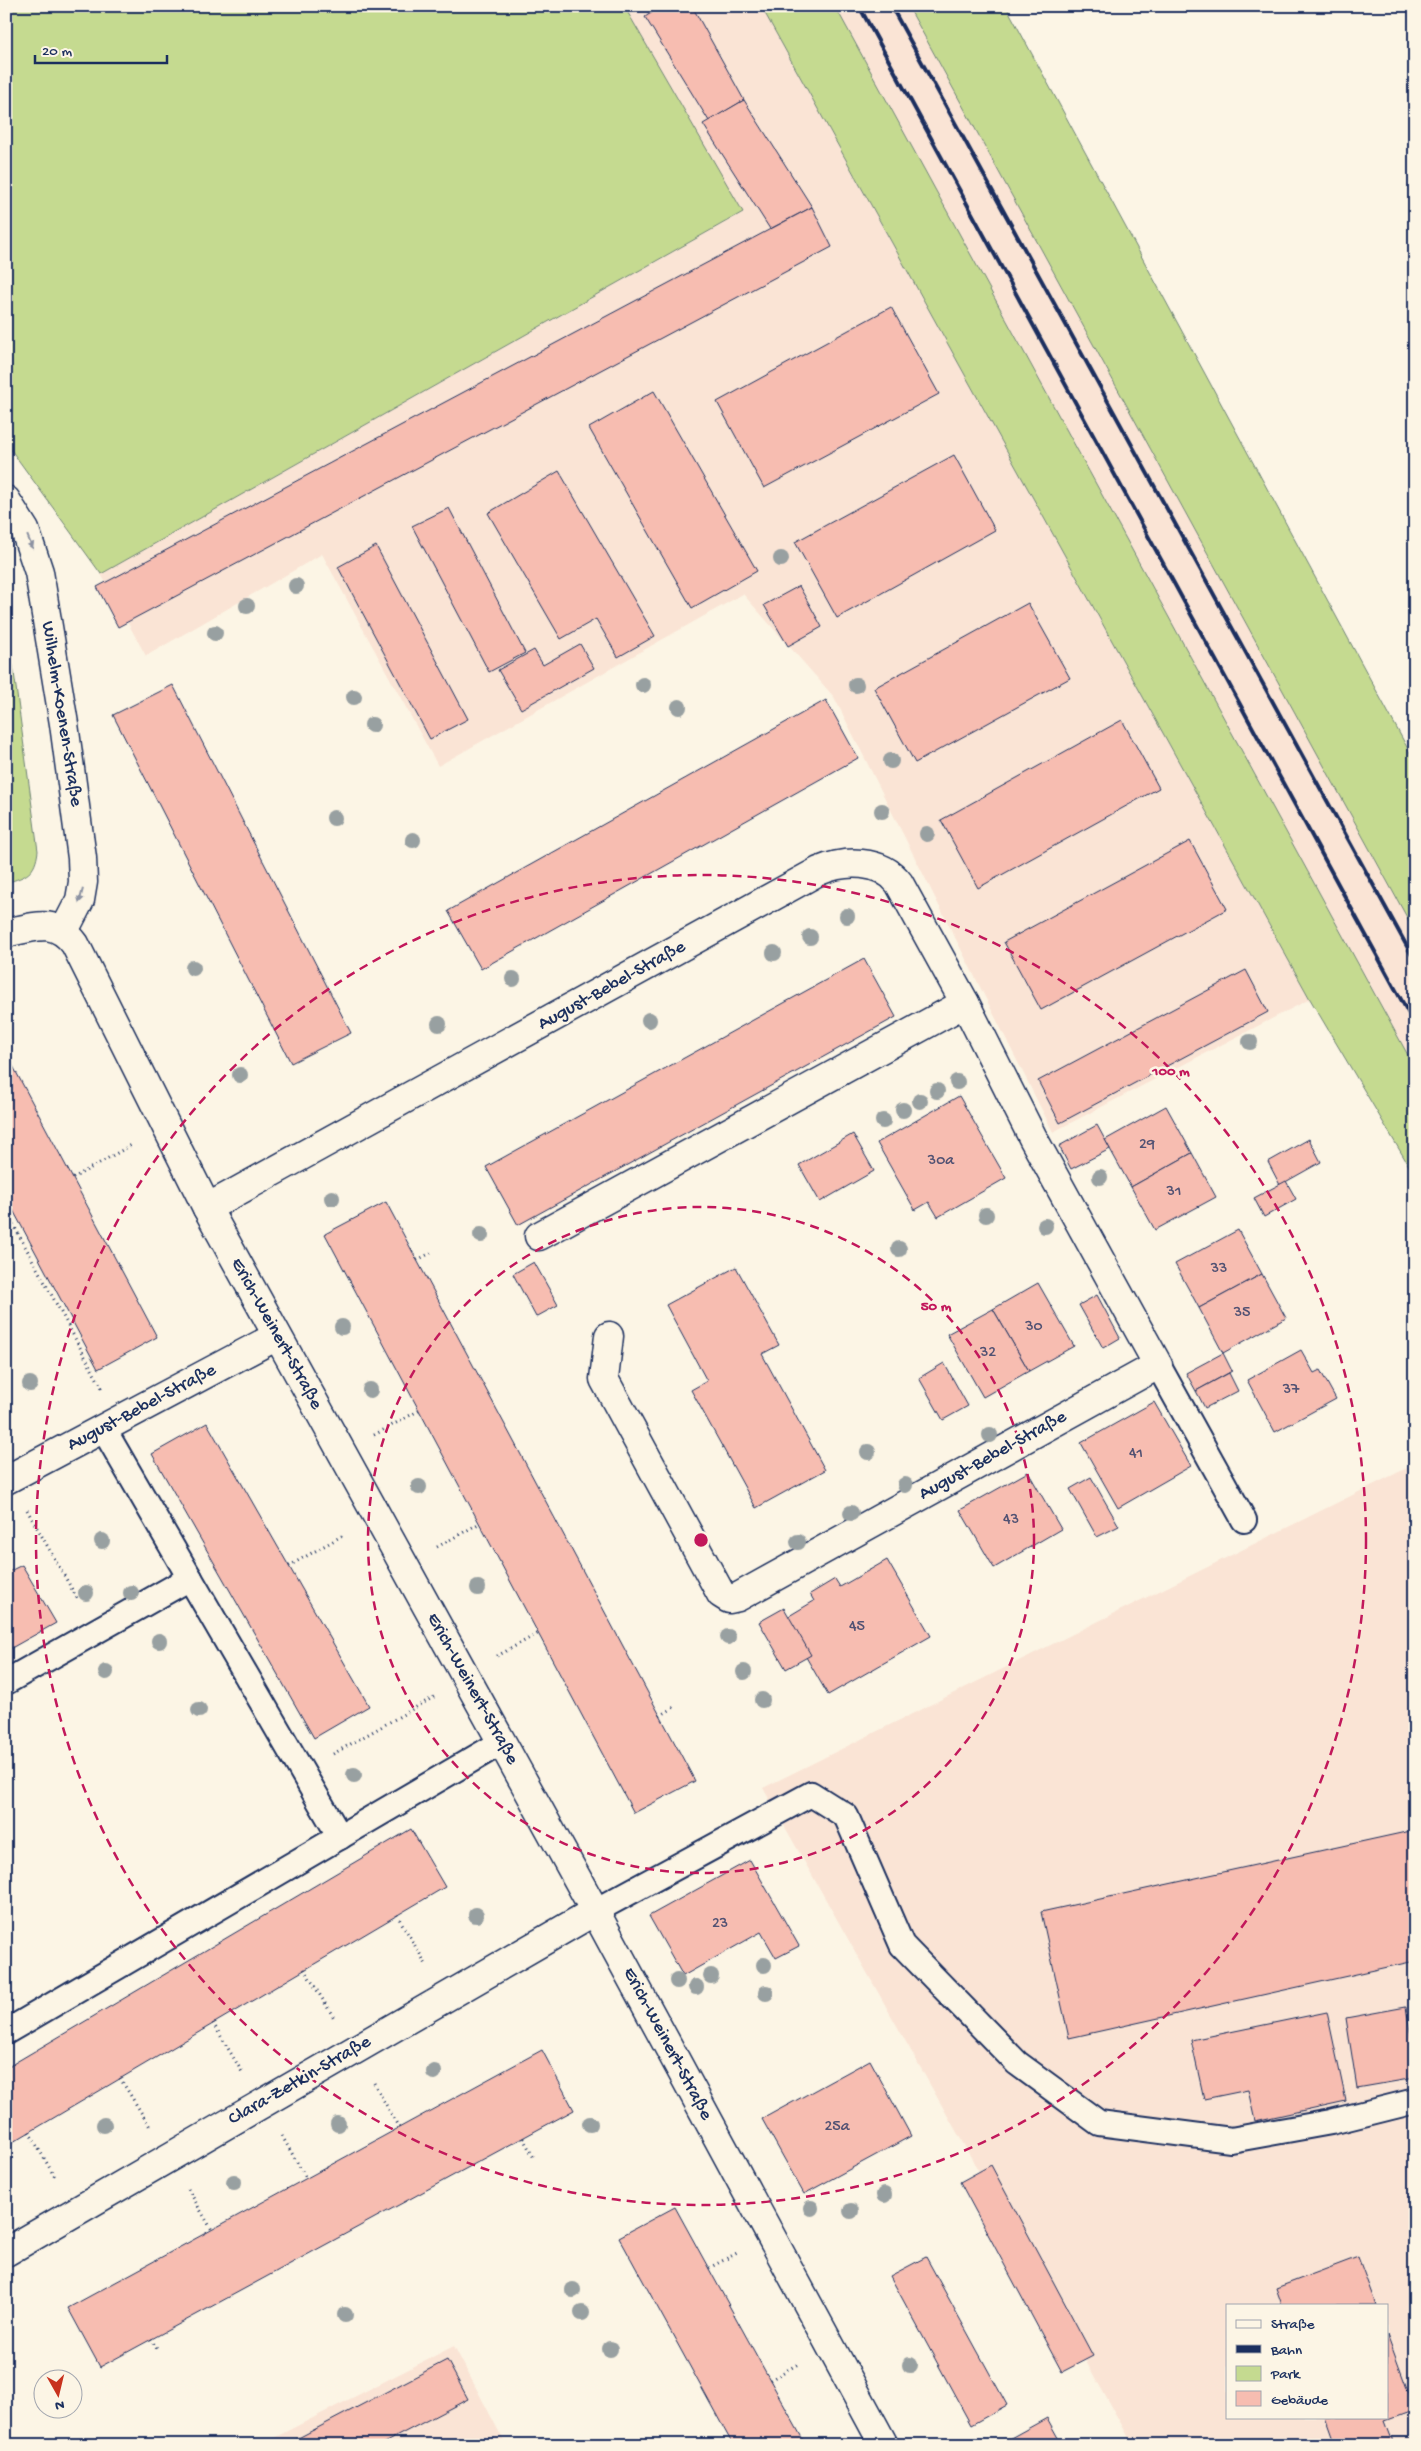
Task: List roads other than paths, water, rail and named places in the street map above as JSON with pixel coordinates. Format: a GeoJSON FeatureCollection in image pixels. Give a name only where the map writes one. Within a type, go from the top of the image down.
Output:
{"type":"FeatureCollection","features":[{"type":"Feature","properties":{"kind":"street","name":"Wilhelm-Koenen-Straße"},"geometry":{"type":"LineString","coordinates":[[6,500],[25,530],[39,572],[82,853],[82,893],[79,904],[64,931]]}},
{"type":"Feature","properties":{"kind":"street","name":"August-Bebel-Straße"},"geometry":{"type":"LineString","coordinates":[[207,1208],[829,867],[853,863],[880,869],[891,874],[899,883],[965,1003],[1033,1138],[1158,1365],[747,1592],[729,1599],[721,1594],[604,1379],[609,1336]]}},
{"type":"Feature","properties":{"kind":"street"},"geometry":{"type":"LineString","coordinates":[[6,934],[41,926],[64,931]]}},
{"type":"Feature","properties":{"kind":"street","name":"Erich-Weinert-Straße"},"geometry":{"type":"LineString","coordinates":[[64,931],[82,956],[207,1208],[502,1742],[884,2445]]}},
{"type":"Feature","properties":{"kind":"street"},"geometry":{"type":"LineString","coordinates":[[539,1236],[965,1003]]}},
{"type":"Feature","properties":{"kind":"street","name":"August-Bebel-Straße"},"geometry":{"type":"LineString","coordinates":[[6,1480],[277,1336]]}},
{"type":"Feature","properties":{"kind":"street","name":"Clara-Zetkin-Straße"},"geometry":{"type":"LineString","coordinates":[[6,2252],[595,1912]]}},
{"type":"Feature","properties":{"kind":"lane"},"geometry":{"type":"LineString","coordinates":[[1158,1365],[1244,1520]]}},
{"type":"Feature","properties":{"kind":"lane"},"geometry":{"type":"LineString","coordinates":[[111,1424],[190,1578],[340,1837]]}},
{"type":"Feature","properties":{"kind":"lane"},"geometry":{"type":"LineString","coordinates":[[6,1682],[190,1578]]}},
{"type":"Feature","properties":{"kind":"lane"},"geometry":{"type":"LineString","coordinates":[[6,2032],[502,1742]]}},
{"type":"Feature","properties":{"kind":"lane"},"geometry":{"type":"LineString","coordinates":[[595,1912],[810,1794],[846,1816],[902,1944],[1017,2063],[1099,2123],[1231,2140],[1331,2122],[1415,2101]]}},
{"type":"Feature","properties":{"kind":"railway"},"geometry":{"type":"LineString","coordinates":[[859,6],[1415,1025]]}},
{"type":"Feature","properties":{"kind":"railway"},"geometry":{"type":"LineString","coordinates":[[891,6],[1415,961]]}}]}
